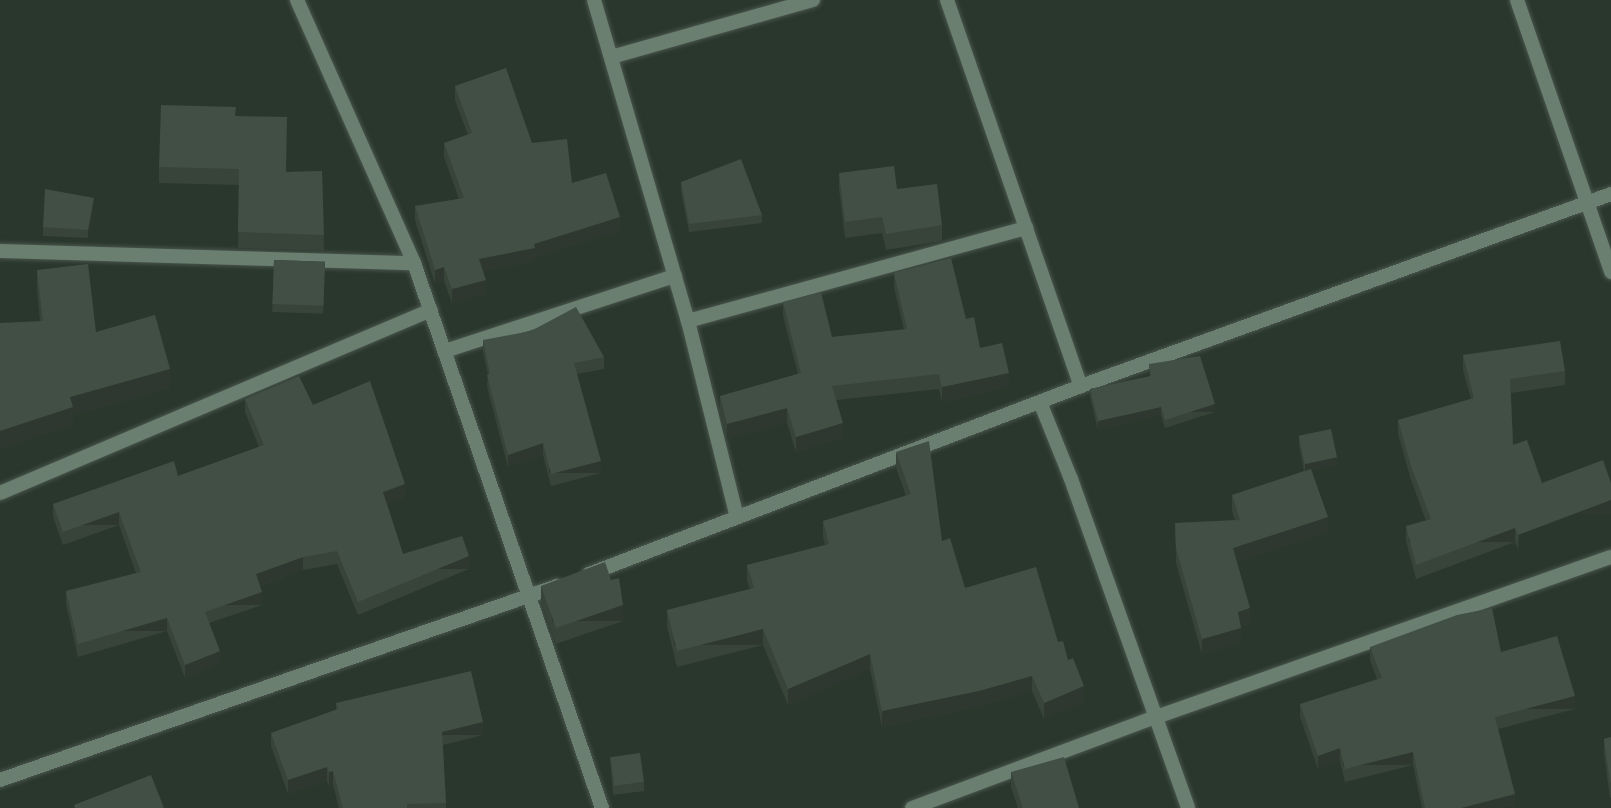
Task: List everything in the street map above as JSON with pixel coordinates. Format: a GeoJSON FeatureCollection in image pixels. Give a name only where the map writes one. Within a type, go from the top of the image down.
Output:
{"type":"FeatureCollection","features":[{"type":"Feature","properties":{"kind":"street"},"geometry":{"type":"LineString","coordinates":[[297,0],[414,263],[601,808]]}},
{"type":"Feature","properties":{"kind":"street"},"geometry":{"type":"LineString","coordinates":[[594,0],[688,321],[737,517]]}},
{"type":"Feature","properties":{"kind":"street"},"geometry":{"type":"LineString","coordinates":[[611,57],[813,0]]}},
{"type":"Feature","properties":{"kind":"street"},"geometry":{"type":"LineString","coordinates":[[947,0],[1081,386]]}},
{"type":"Feature","properties":{"kind":"street"},"geometry":{"type":"LineString","coordinates":[[1517,0],[1611,272]]}},
{"type":"Feature","properties":{"kind":"street"},"geometry":{"type":"LineString","coordinates":[[0,780],[530,596],[1081,386],[1611,194]]}},
{"type":"Feature","properties":{"kind":"street"},"geometry":{"type":"LineString","coordinates":[[688,321],[1026,228]]}},
{"type":"Feature","properties":{"kind":"street"},"geometry":{"type":"LineString","coordinates":[[0,251],[414,263]]}},
{"type":"Feature","properties":{"kind":"street"},"geometry":{"type":"LineString","coordinates":[[446,351],[675,276]]}},
{"type":"Feature","properties":{"kind":"street"},"geometry":{"type":"LineString","coordinates":[[0,493],[431,310]]}},
{"type":"Feature","properties":{"kind":"street"},"geometry":{"type":"LineString","coordinates":[[1040,402],[1188,808]]}},
{"type":"Feature","properties":{"kind":"street"},"geometry":{"type":"LineString","coordinates":[[912,808],[1156,716],[1611,557]]}},
{"type":"Feature","properties":{"kind":"building"},"geometry":{"type":"Polygon","coordinates":[[[506,68],[532,143],[567,139],[572,183],[606,173],[620,217],[534,244],[535,248],[479,259],[486,280],[452,289],[444,267],[435,270],[415,206],[464,198],[444,143],[472,133],[455,86],[506,68]]]}},
{"type":"Feature","properties":{"kind":"building"},"geometry":{"type":"Polygon","coordinates":[[[161,105],[236,107],[235,116],[287,117],[286,172],[322,171],[324,235],[238,232],[239,169],[159,167],[161,105]]]}},
{"type":"Feature","properties":{"kind":"building"},"geometry":{"type":"Polygon","coordinates":[[[741,159],[762,215],[689,224],[681,182],[741,159]]]}},
{"type":"Feature","properties":{"kind":"building"},"geometry":{"type":"Polygon","coordinates":[[[894,166],[897,189],[937,184],[942,225],[886,234],[882,217],[845,222],[839,173],[894,166]]]}},
{"type":"Feature","properties":{"kind":"building"},"geometry":{"type":"Polygon","coordinates":[[[45,189],[94,198],[88,230],[43,227],[45,189]]]}},
{"type":"Feature","properties":{"kind":"building"},"geometry":{"type":"Polygon","coordinates":[[[951,258],[966,319],[974,317],[980,348],[1002,343],[1009,373],[942,387],[939,374],[832,386],[843,423],[796,437],[787,408],[727,424],[720,396],[801,373],[783,302],[821,292],[832,337],[907,329],[894,273],[951,258]]]}},
{"type":"Feature","properties":{"kind":"building"},"geometry":{"type":"Polygon","coordinates":[[[274,260],[325,262],[323,306],[272,304],[274,260]]]}},
{"type":"Feature","properties":{"kind":"building"},"geometry":{"type":"Polygon","coordinates":[[[88,264],[96,332],[155,315],[170,369],[70,397],[73,407],[0,431],[0,323],[43,321],[37,270],[88,264]]]}},
{"type":"Feature","properties":{"kind":"building"},"geometry":{"type":"Polygon","coordinates":[[[576,307],[604,357],[574,363],[601,461],[551,474],[543,443],[508,455],[487,375],[490,374],[483,340],[531,331],[576,307]]]}},
{"type":"Feature","properties":{"kind":"building"},"geometry":{"type":"Polygon","coordinates":[[[1560,341],[1565,371],[1510,379],[1513,445],[1527,440],[1542,483],[1603,460],[1611,483],[1611,500],[1518,535],[1515,528],[1416,565],[1406,526],[1431,519],[1411,466],[1398,420],[1474,398],[1463,355],[1560,341]]]}},
{"type":"Feature","properties":{"kind":"building"},"geometry":{"type":"Polygon","coordinates":[[[1200,356],[1215,404],[1165,420],[1161,407],[1098,421],[1090,389],[1151,376],[1149,364],[1200,356]]]}},
{"type":"Feature","properties":{"kind":"building"},"geometry":{"type":"Polygon","coordinates":[[[299,376],[313,405],[370,381],[405,484],[383,492],[403,554],[462,536],[469,556],[358,602],[337,551],[303,557],[256,574],[262,592],[205,612],[220,651],[185,665],[167,618],[78,644],[66,591],[141,572],[119,512],[63,532],[53,504],[174,461],[178,476],[264,445],[245,399],[299,376]]]}},
{"type":"Feature","properties":{"kind":"building"},"geometry":{"type":"Polygon","coordinates":[[[1331,429],[1337,457],[1305,464],[1299,436],[1331,429]]]}},
{"type":"Feature","properties":{"kind":"building"},"geometry":{"type":"Polygon","coordinates":[[[929,441],[942,541],[950,538],[965,588],[1036,567],[1058,642],[1063,641],[1068,660],[1073,658],[1084,686],[1044,703],[1032,676],[979,691],[882,711],[870,654],[788,689],[763,629],[677,651],[667,610],[754,588],[747,565],[829,544],[823,521],[911,494],[896,452],[929,441]]]}},
{"type":"Feature","properties":{"kind":"building"},"geometry":{"type":"Polygon","coordinates":[[[1311,469],[1328,517],[1233,548],[1250,608],[1238,612],[1241,628],[1202,639],[1176,548],[1175,523],[1240,520],[1232,495],[1311,469]]]}},
{"type":"Feature","properties":{"kind":"building"},"geometry":{"type":"Polygon","coordinates":[[[605,562],[611,580],[619,578],[623,605],[556,628],[541,586],[605,562]]]}},
{"type":"Feature","properties":{"kind":"building"},"geometry":{"type":"Polygon","coordinates":[[[1492,608],[1501,652],[1557,636],[1575,696],[1495,717],[1515,794],[1461,808],[1425,808],[1413,752],[1345,769],[1340,748],[1318,756],[1300,704],[1382,678],[1370,647],[1457,615],[1492,608]]]}},
{"type":"Feature","properties":{"kind":"building"},"geometry":{"type":"Polygon","coordinates":[[[471,671],[483,722],[442,732],[446,803],[407,804],[407,808],[343,808],[333,771],[329,772],[327,767],[288,780],[271,733],[338,709],[336,703],[471,671]]]}},
{"type":"Feature","properties":{"kind":"building"},"geometry":{"type":"Polygon","coordinates":[[[1611,737],[1611,782],[1610,782],[1604,739],[1611,737]]]}},
{"type":"Feature","properties":{"kind":"building"},"geometry":{"type":"Polygon","coordinates":[[[640,753],[644,782],[614,786],[610,757],[640,753]]]}},
{"type":"Feature","properties":{"kind":"building"},"geometry":{"type":"Polygon","coordinates":[[[1064,757],[1079,808],[1023,808],[1011,772],[1064,757]]]}},
{"type":"Feature","properties":{"kind":"building"},"geometry":{"type":"Polygon","coordinates":[[[151,775],[164,808],[75,808],[74,805],[151,775]]]}}]}
